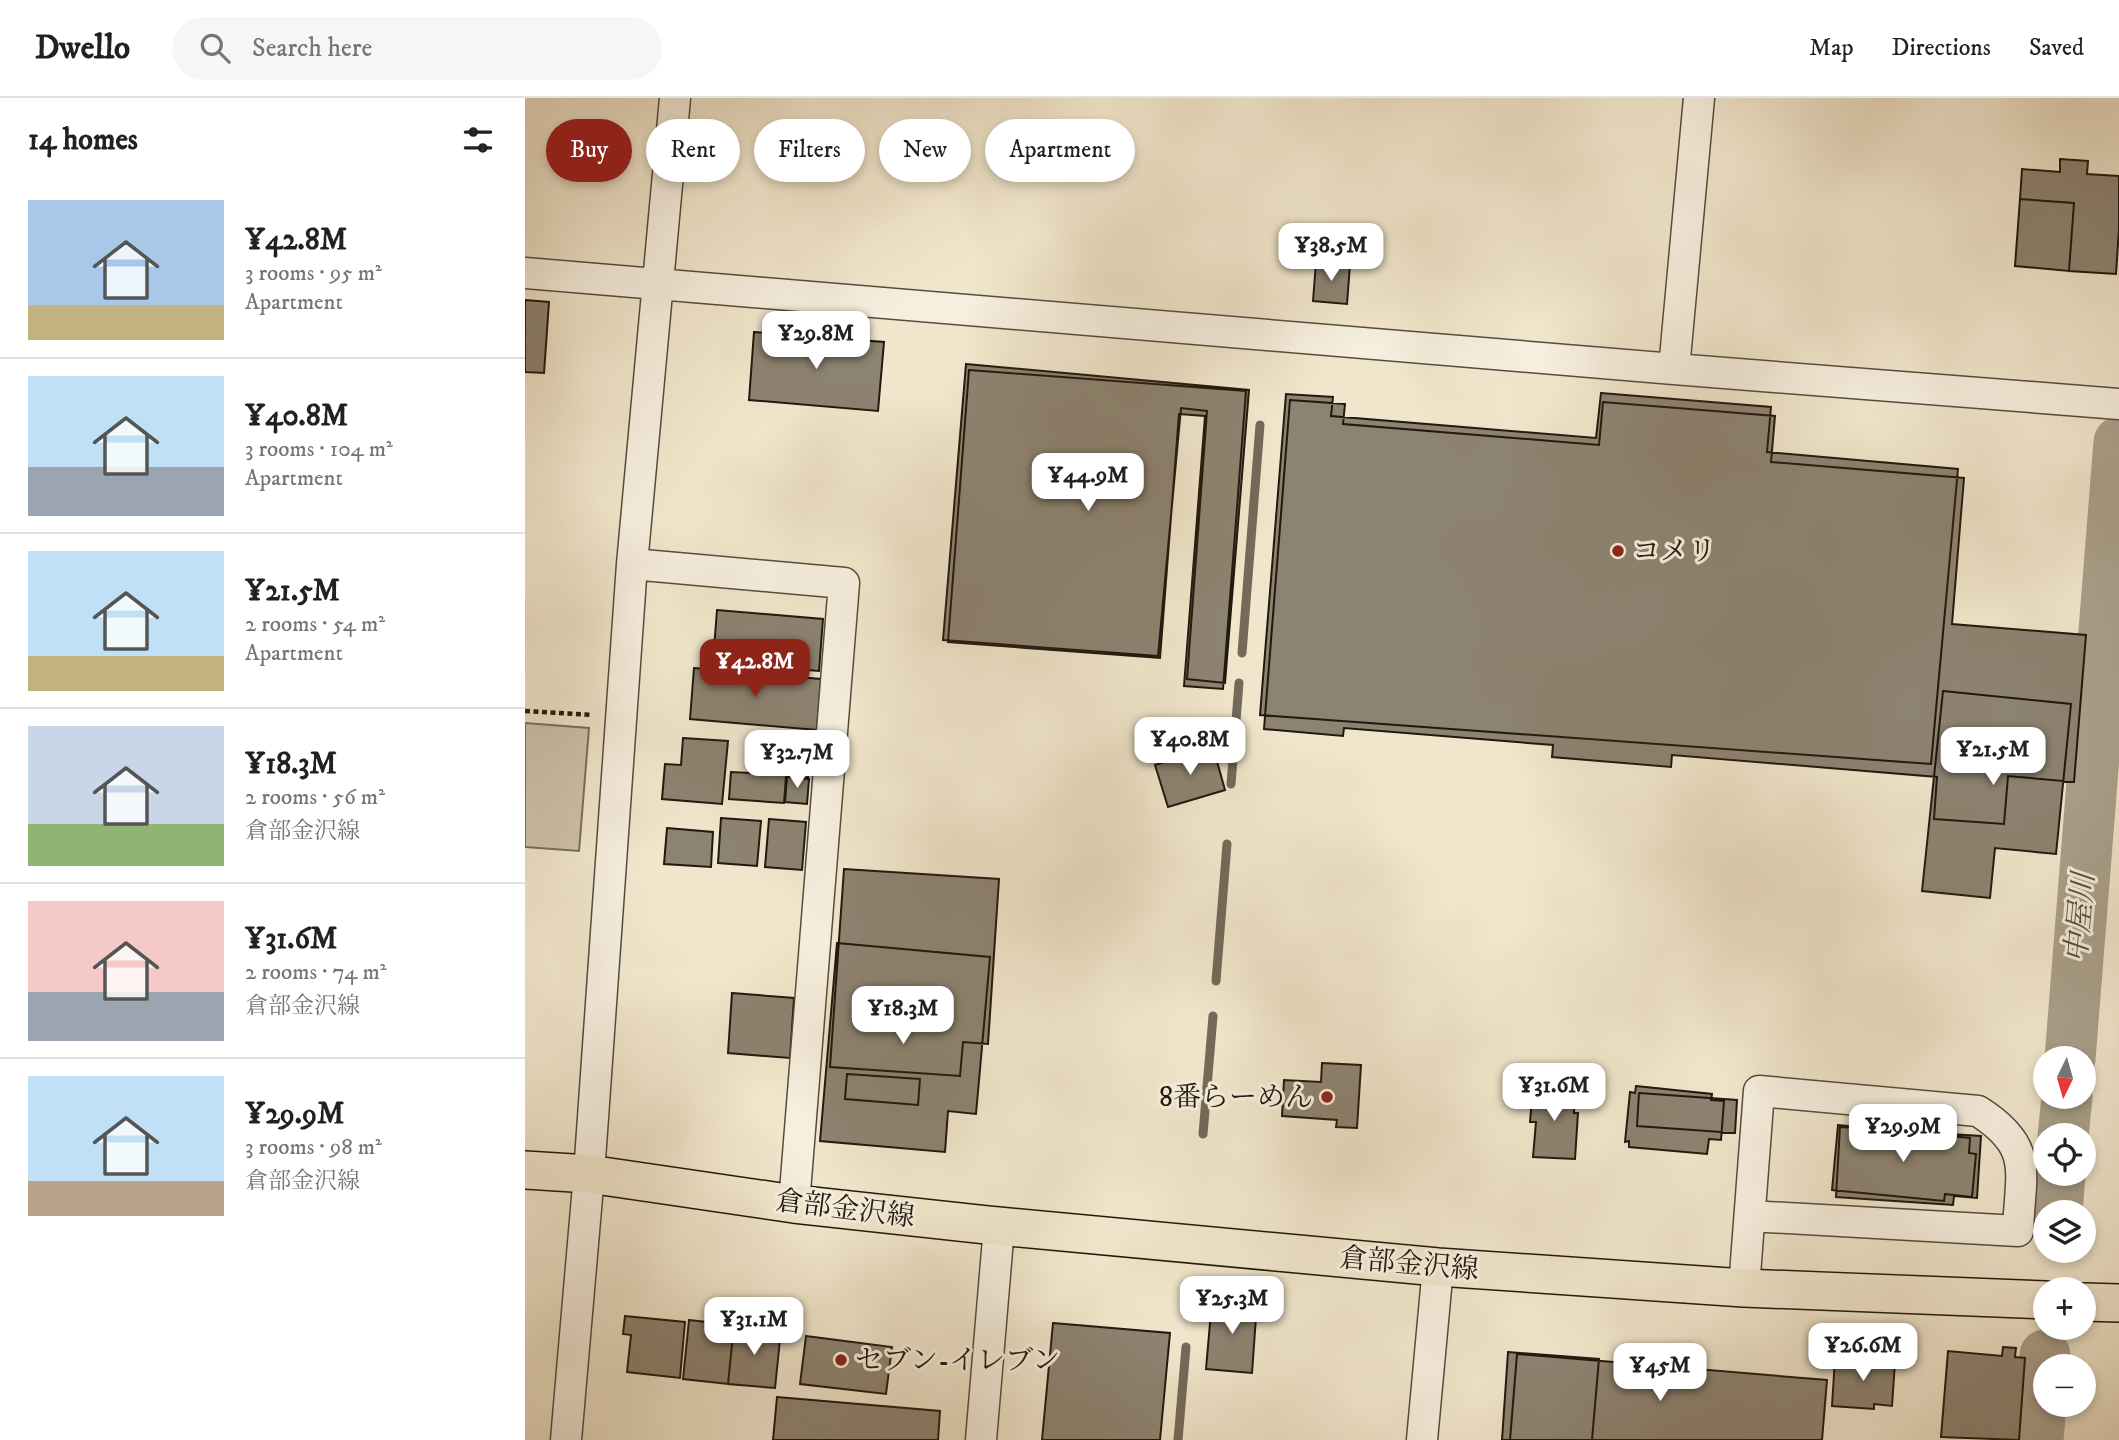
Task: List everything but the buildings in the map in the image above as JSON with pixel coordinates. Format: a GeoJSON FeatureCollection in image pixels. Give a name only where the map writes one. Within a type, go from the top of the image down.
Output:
{"type":"FeatureCollection","features":[{"type":"Feature","properties":{"kind":"main road","name":"倉部金沢線"},"geometry":{"type":"LineString","coordinates":[[525,1170],[589,1174],[794,1204],[999,1227],[1438,1267],[1744,1288],[2033,1299]]}},
{"type":"Feature","properties":{"kind":"main road"},"geometry":{"type":"LineString","coordinates":[[2096,1302],[2119,1303]]}},
{"type":"Feature","properties":{"kind":"street"},"geometry":{"type":"LineString","coordinates":[[566,1440],[589,1174],[632,564],[674,98]]}},
{"type":"Feature","properties":{"kind":"street"},"geometry":{"type":"LineString","coordinates":[[1674,369],[1699,98]]}},
{"type":"Feature","properties":{"kind":"street"},"geometry":{"type":"LineString","coordinates":[[525,273],[2119,404]]}},
{"type":"Feature","properties":{"kind":"street"},"geometry":{"type":"LineString","coordinates":[[632,564],[844,583],[794,1204]]}},
{"type":"Feature","properties":{"kind":"street"},"geometry":{"type":"LineString","coordinates":[[1744,1288],[1759,1091],[1978,1111],[1997,1123],[2011,1138],[2021,1157],[2018,1231],[1750,1216]]}},
{"type":"Feature","properties":{"kind":"street"},"geometry":{"type":"LineString","coordinates":[[981,1440],[999,1227]]}},
{"type":"Feature","properties":{"kind":"street"},"geometry":{"type":"LineString","coordinates":[[1422,1440],[1438,1267]]}},
{"type":"Feature","properties":{"kind":"path"},"geometry":{"type":"LineString","coordinates":[[525,711],[621,718]]}},
{"type":"Feature","properties":{"kind":"shaded area"},"geometry":{"type":"Polygon","coordinates":[[[525,723],[589,728],[579,851],[525,847],[525,723]]]}},
{"type":"Feature","properties":{"kind":"waterway"},"geometry":{"type":"LineString","coordinates":[[1242,653],[1260,425]]}},
{"type":"Feature","properties":{"kind":"waterway","name":"中屋川"},"geometry":{"type":"LineString","coordinates":[[2071,1046],[2119,442]]}},
{"type":"Feature","properties":{"kind":"waterway"},"geometry":{"type":"LineString","coordinates":[[1231,784],[1239,683]]}},
{"type":"Feature","properties":{"kind":"waterway"},"geometry":{"type":"LineString","coordinates":[[1216,981],[1227,844]]}},
{"type":"Feature","properties":{"kind":"waterway"},"geometry":{"type":"LineString","coordinates":[[1203,1134],[1213,1016]]}},
{"type":"Feature","properties":{"kind":"waterway","name":"中屋川"},"geometry":{"type":"LineString","coordinates":[[2064,1123],[2066,1110]]}},
{"type":"Feature","properties":{"kind":"waterway","name":"中屋川"},"geometry":{"type":"LineString","coordinates":[[2058,1200],[2059,1186]]}},
{"type":"Feature","properties":{"kind":"waterway"},"geometry":{"type":"LineString","coordinates":[[1178,1440],[1186,1347]]}},
{"type":"Feature","properties":{"kind":"waterway","name":"中屋川"},"geometry":{"type":"LineString","coordinates":[[2038,1440],[2040,1417]]}},
{"type":"Feature","properties":{"kind":"place","name":"コメリ"},"geometry":{"type":"Point","coordinates":[1618,551]}},
{"type":"Feature","properties":{"kind":"place","name":"8番らーめん"},"geometry":{"type":"Point","coordinates":[1327,1097]}},
{"type":"Feature","properties":{"kind":"place","name":"セブン-イレブン"},"geometry":{"type":"Point","coordinates":[841,1360]}}]}
